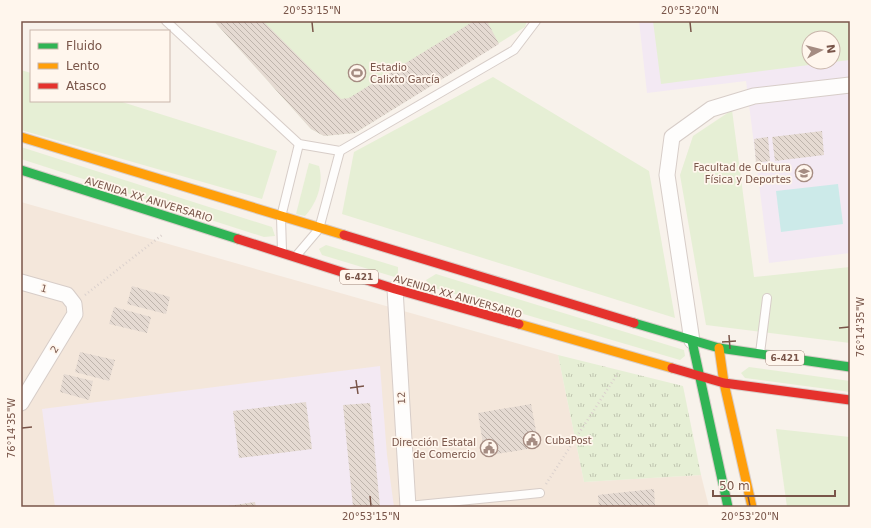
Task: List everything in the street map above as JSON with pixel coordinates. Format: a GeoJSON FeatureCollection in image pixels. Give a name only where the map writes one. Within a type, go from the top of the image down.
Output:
{"type":"FeatureCollection","features":[{"type":"Feature","properties":{"kind":"main road","name":"6-421"},"geometry":{"type":"LineString","coordinates":[[21,137],[319,229],[692,341],[719,348],[850,367]]}},
{"type":"Feature","properties":{"kind":"main road","name":"AVENIDA XX ANIVERSARIO"},"geometry":{"type":"LineString","coordinates":[[21,170],[296,256],[395,289],[724,383],[850,400]]}},
{"type":"Feature","properties":{"kind":"main road"},"geometry":{"type":"LineString","coordinates":[[692,341],[728,507]]}},
{"type":"Feature","properties":{"kind":"main road"},"geometry":{"type":"LineString","coordinates":[[719,348],[724,383],[752,507]]}},
{"type":"Feature","properties":{"kind":"street"},"geometry":{"type":"LineString","coordinates":[[692,341],[667,175],[672,137],[711,109],[754,96],[850,85]]}},
{"type":"Feature","properties":{"kind":"street","name":"1"},"geometry":{"type":"LineString","coordinates":[[21,282],[71,299]]}},
{"type":"Feature","properties":{"kind":"street","name":"12"},"geometry":{"type":"LineString","coordinates":[[395,289],[408,506]]}},
{"type":"Feature","properties":{"kind":"street","name":"2"},"geometry":{"type":"LineString","coordinates":[[21,403],[75,314],[71,299]]}},
{"type":"Feature","properties":{"kind":"lane"},"geometry":{"type":"LineString","coordinates":[[166,21],[299,144],[340,151],[514,50],[536,21]]}},
{"type":"Feature","properties":{"kind":"lane"},"geometry":{"type":"LineString","coordinates":[[282,252],[281,217],[299,144]]}},
{"type":"Feature","properties":{"kind":"lane"},"geometry":{"type":"LineString","coordinates":[[296,256],[319,229],[340,151]]}},
{"type":"Feature","properties":{"kind":"lane"},"geometry":{"type":"LineString","coordinates":[[760,354],[767,298]]}},
{"type":"Feature","properties":{"kind":"lane"},"geometry":{"type":"LineString","coordinates":[[408,506],[540,493]]}},
{"type":"Feature","properties":{"kind":"path"},"geometry":{"type":"LineString","coordinates":[[71,299],[180,220]]}},
{"type":"Feature","properties":{"kind":"path"},"geometry":{"type":"LineString","coordinates":[[540,493],[629,356]]}},
{"type":"Feature","properties":{"kind":"shaded area","name":"Facultad de Cultura Física y Deportes"},"geometry":{"type":"Polygon","coordinates":[[[639,21],[850,21],[850,253],[769,263],[746,81],[647,93],[639,21]]]}},
{"type":"Feature","properties":{"kind":"shaded area"},"geometry":{"type":"Polygon","coordinates":[[[21,202],[558,355],[584,482],[701,475],[709,507],[21,507],[21,202]]]}},
{"type":"Feature","properties":{"kind":"shaded area"},"geometry":{"type":"Polygon","coordinates":[[[380,366],[387,455],[394,507],[55,507],[42,409],[380,366]]]}},
{"type":"Feature","properties":{"kind":"green space","name":"Estadio Calixto García"},"geometry":{"type":"Polygon","coordinates":[[[214,21],[527,21],[525,27],[355,133],[324,136],[311,129],[214,21]]]}},
{"type":"Feature","properties":{"kind":"green space"},"geometry":{"type":"Polygon","coordinates":[[[653,21],[850,21],[850,60],[841,61],[841,30],[801,30],[801,66],[661,84],[653,21]]]}},
{"type":"Feature","properties":{"kind":"green space"},"geometry":{"type":"Polygon","coordinates":[[[21,70],[30,73],[30,102],[122,102],[277,151],[262,199],[21,130],[21,70]]]}},
{"type":"Feature","properties":{"kind":"green space"},"geometry":{"type":"Polygon","coordinates":[[[493,77],[649,171],[675,318],[342,214],[354,152],[493,77]]]}},
{"type":"Feature","properties":{"kind":"green space"},"geometry":{"type":"Polygon","coordinates":[[[732,110],[754,277],[850,267],[850,343],[706,325],[680,175],[693,136],[732,110]]]}},
{"type":"Feature","properties":{"kind":"green space"},"geometry":{"type":"Polygon","coordinates":[[[21,147],[272,227],[275,236],[264,237],[21,159],[21,147]]]}},
{"type":"Feature","properties":{"kind":"green space"},"geometry":{"type":"Polygon","coordinates":[[[309,163],[319,166],[321,179],[316,199],[305,216],[296,214],[309,163]]]}},
{"type":"Feature","properties":{"kind":"green space"},"geometry":{"type":"Polygon","coordinates":[[[326,245],[398,267],[398,278],[322,255],[319,249],[326,245]]]}},
{"type":"Feature","properties":{"kind":"green space"},"geometry":{"type":"Polygon","coordinates":[[[436,274],[684,350],[685,356],[680,360],[431,287],[426,280],[436,274]]]}},
{"type":"Feature","properties":{"kind":"green space"},"geometry":{"type":"Polygon","coordinates":[[[558,355],[683,386],[701,475],[584,482],[558,355]]]}},
{"type":"Feature","properties":{"kind":"green space"},"geometry":{"type":"Polygon","coordinates":[[[749,367],[850,381],[850,392],[745,378],[741,373],[749,367]]]}},
{"type":"Feature","properties":{"kind":"green space"},"geometry":{"type":"Polygon","coordinates":[[[776,429],[850,437],[850,507],[787,507],[776,429]]]}},
{"type":"Feature","properties":{"kind":"water"},"geometry":{"type":"Polygon","coordinates":[[[838,184],[843,224],[781,232],[776,191],[838,184]]]}},
{"type":"Feature","properties":{"kind":"building"},"geometry":{"type":"Polygon","coordinates":[[[214,21],[263,21],[341,99],[349,98],[474,21],[487,21],[499,44],[355,133],[324,136],[311,129],[214,21]]]}},
{"type":"Feature","properties":{"kind":"building"},"geometry":{"type":"Polygon","coordinates":[[[822,131],[824,155],[775,161],[772,137],[822,131]]]}},
{"type":"Feature","properties":{"kind":"building"},"geometry":{"type":"Polygon","coordinates":[[[768,137],[770,161],[756,163],[754,139],[768,137]]]}},
{"type":"Feature","properties":{"kind":"building"},"geometry":{"type":"Polygon","coordinates":[[[132,286],[170,297],[166,314],[127,304],[132,286]]]}},
{"type":"Feature","properties":{"kind":"building"},"geometry":{"type":"Polygon","coordinates":[[[114,307],[151,317],[147,333],[109,324],[114,307]]]}},
{"type":"Feature","properties":{"kind":"building"},"geometry":{"type":"Polygon","coordinates":[[[80,352],[115,360],[109,381],[75,372],[80,352]]]}},
{"type":"Feature","properties":{"kind":"building"},"geometry":{"type":"Polygon","coordinates":[[[64,374],[93,381],[89,400],[60,392],[64,374]]]}},
{"type":"Feature","properties":{"kind":"building"},"geometry":{"type":"Polygon","coordinates":[[[306,402],[312,449],[239,458],[233,411],[306,402]]]}},
{"type":"Feature","properties":{"kind":"building"},"geometry":{"type":"Polygon","coordinates":[[[370,403],[380,507],[353,507],[343,405],[370,403]]]}},
{"type":"Feature","properties":{"kind":"building"},"geometry":{"type":"Polygon","coordinates":[[[531,404],[539,447],[485,456],[478,413],[531,404]]]}},
{"type":"Feature","properties":{"kind":"building"},"geometry":{"type":"Polygon","coordinates":[[[654,489],[655,507],[599,507],[598,495],[654,489]]]}},
{"type":"Feature","properties":{"kind":"building"},"geometry":{"type":"Polygon","coordinates":[[[255,502],[256,507],[228,507],[228,506],[255,502]]]}},
{"type":"Feature","properties":{"kind":"traffic: fast"},"geometry":{"type":"LineString","coordinates":[[21,170],[238,239]]}},
{"type":"Feature","properties":{"kind":"traffic: fast"},"geometry":{"type":"LineString","coordinates":[[634,323],[719,348],[850,367]]}},
{"type":"Feature","properties":{"kind":"traffic: fast"},"geometry":{"type":"LineString","coordinates":[[692,341],[728,507]]}},
{"type":"Feature","properties":{"kind":"traffic: slow"},"geometry":{"type":"LineString","coordinates":[[21,137],[344,235]]}},
{"type":"Feature","properties":{"kind":"traffic: slow"},"geometry":{"type":"LineString","coordinates":[[519,324],[672,368]]}},
{"type":"Feature","properties":{"kind":"traffic: slow"},"geometry":{"type":"LineString","coordinates":[[719,348],[724,383],[752,507]]}},
{"type":"Feature","properties":{"kind":"traffic: jam"},"geometry":{"type":"LineString","coordinates":[[344,235],[634,323]]}},
{"type":"Feature","properties":{"kind":"traffic: jam"},"geometry":{"type":"LineString","coordinates":[[238,239],[395,289],[519,324]]}},
{"type":"Feature","properties":{"kind":"traffic: jam"},"geometry":{"type":"LineString","coordinates":[[672,368],[724,383],[850,400]]}},
{"type":"Feature","properties":{"kind":"place","name":"Estadio Calixto García"},"geometry":{"type":"Point","coordinates":[357,73]}},
{"type":"Feature","properties":{"kind":"place","name":"Facultad de Cultura Física y Deportes"},"geometry":{"type":"Point","coordinates":[804,173]}},
{"type":"Feature","properties":{"kind":"place","name":"CubaPost"},"geometry":{"type":"Point","coordinates":[532,440]}},
{"type":"Feature","properties":{"kind":"place","name":"Dirección Estatal de Comercio"},"geometry":{"type":"Point","coordinates":[489,448]}}]}
